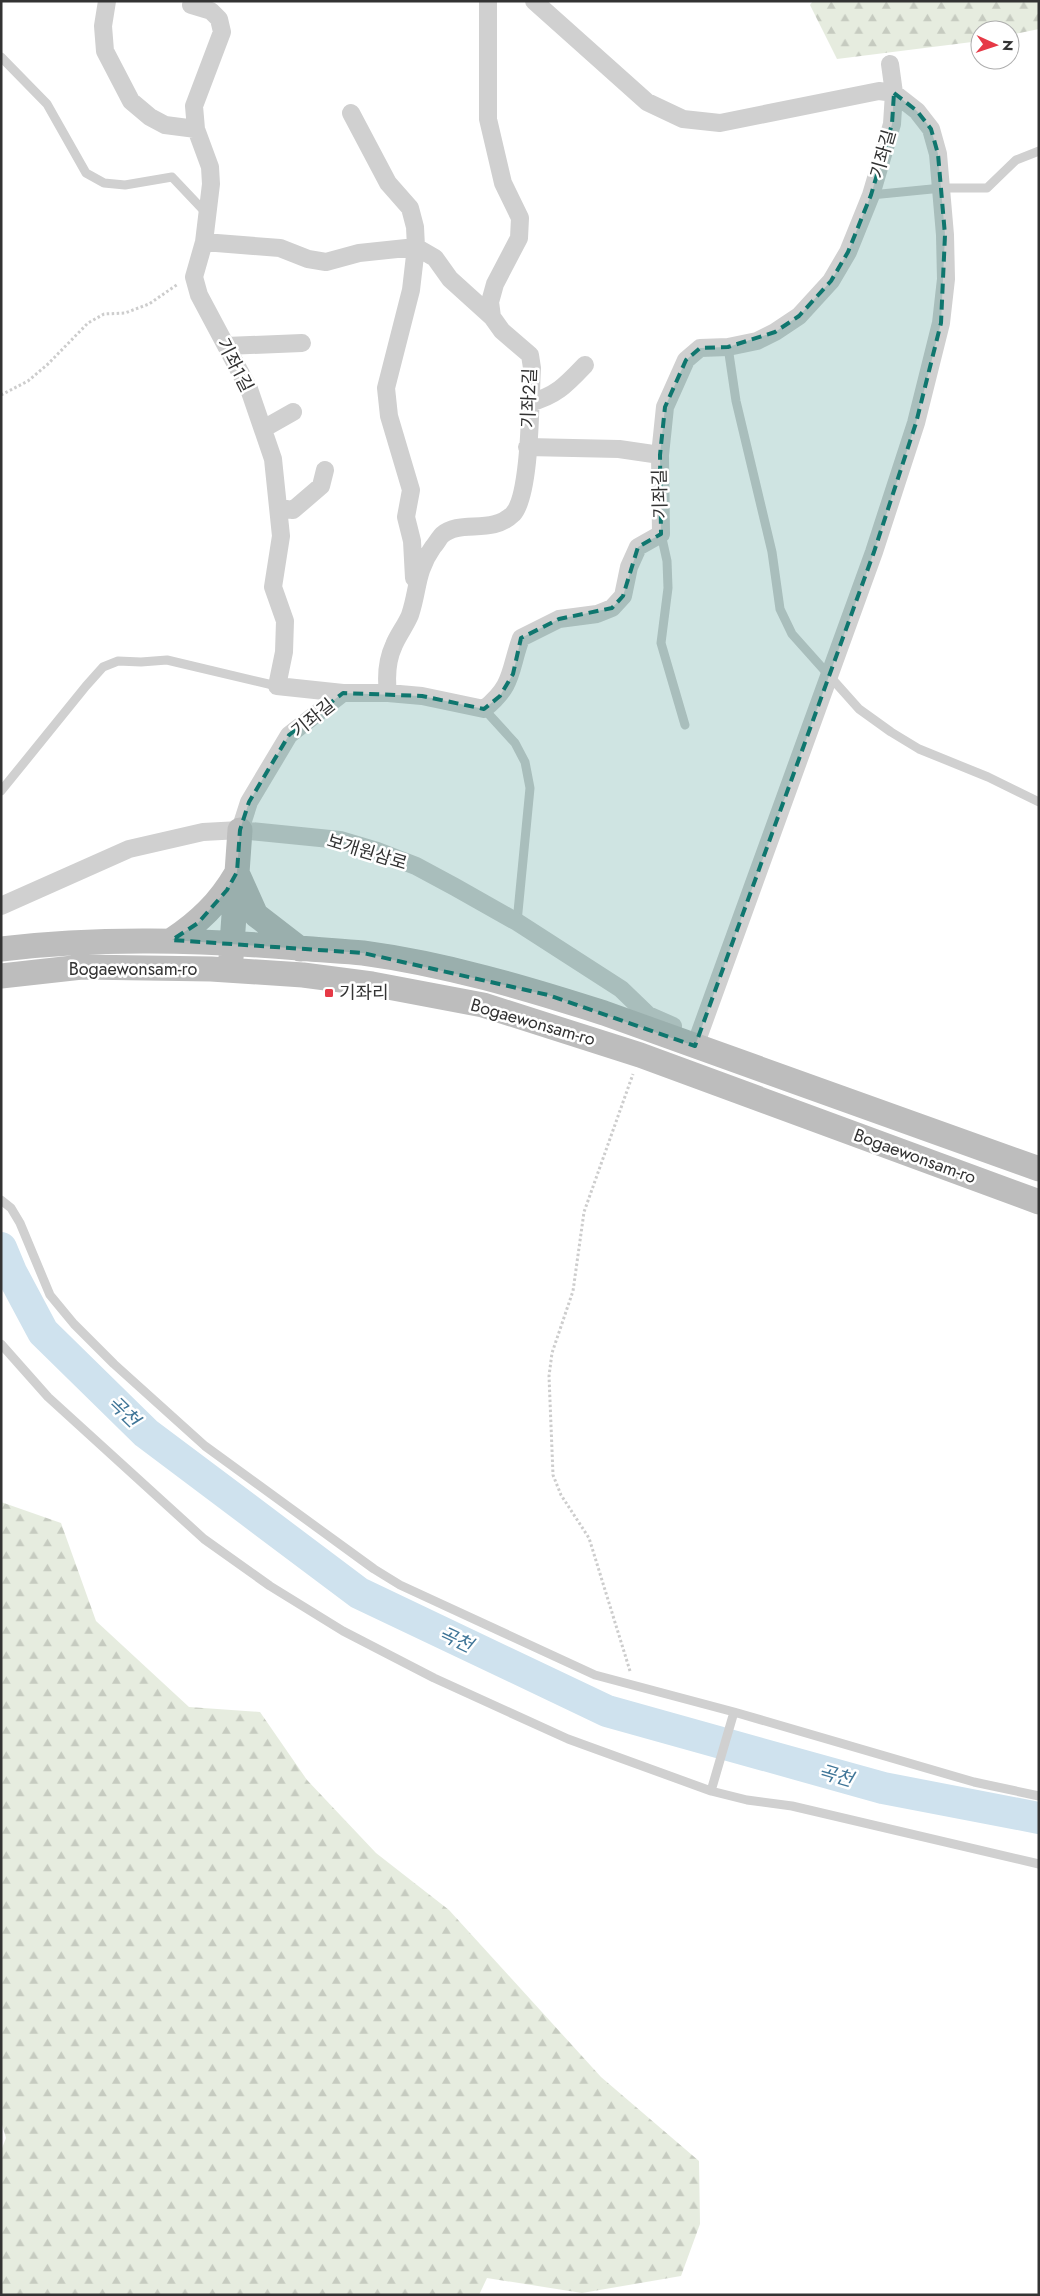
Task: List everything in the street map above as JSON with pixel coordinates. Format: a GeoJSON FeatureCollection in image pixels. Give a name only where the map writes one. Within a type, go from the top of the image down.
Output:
{"type":"FeatureCollection","features":[{"type":"Feature","properties":{"kind":"main road"},"geometry":{"type":"LineString","coordinates":[[230,970],[240,830]]}},
{"type":"Feature","properties":{"kind":"main road"},"geometry":{"type":"LineString","coordinates":[[172,940],[198,923],[209,912],[227,890],[237,872]]}},
{"type":"Feature","properties":{"kind":"main road"},"geometry":{"type":"LineString","coordinates":[[237,872],[256,915],[300,948]]}},
{"type":"Feature","properties":{"kind":"main road","name":"Bogaewonsam-ro"},"geometry":{"type":"LineString","coordinates":[[1,949],[40,944],[172,940],[363,953],[500,982],[697,1041],[1039,1168]]}},
{"type":"Feature","properties":{"kind":"main road","name":"Bogaewonsam-ro"},"geometry":{"type":"LineString","coordinates":[[1,976],[82,967],[230,970],[303,975],[372,984],[483,1005],[640,1055],[1039,1202]]}},
{"type":"Feature","properties":{"kind":"street"},"geometry":{"type":"LineString","coordinates":[[107,1],[103,26],[105,51],[131,101],[150,117],[165,125],[196,129]]}},
{"type":"Feature","properties":{"kind":"street"},"geometry":{"type":"LineString","coordinates":[[488,1],[488,119],[503,183],[520,218],[519,238],[496,284],[490,302],[492,317]]}},
{"type":"Feature","properties":{"kind":"street"},"geometry":{"type":"LineString","coordinates":[[534,1],[647,102],[683,119],[720,123],[879,91],[894,94],[917,111],[931,129],[938,154],[942,188],[946,279],[941,323],[932,367],[880,534],[697,1041]]}},
{"type":"Feature","properties":{"kind":"street"},"geometry":{"type":"LineString","coordinates":[[191,5],[212,11],[219,19],[222,32],[194,106],[196,129],[210,167],[209,216],[194,277]]}},
{"type":"Feature","properties":{"kind":"street","name":"기좌길"},"geometry":{"type":"LineString","coordinates":[[240,830],[249,802],[289,735],[342,693],[388,693],[422,696],[484,709],[500,696],[512,674],[521,638],[559,619],[597,614],[612,608],[623,596],[629,567],[638,547],[661,534],[660,455],[665,407],[686,360],[700,348],[728,348],[757,341],[775,332],[799,316],[831,281],[848,252],[871,195],[892,124],[894,94],[890,64]]}},
{"type":"Feature","properties":{"kind":"street"},"geometry":{"type":"LineString","coordinates":[[351,113],[388,182],[410,208],[415,227],[416,246],[411,290],[386,388],[389,416],[411,490],[406,517],[412,541],[415,586]]}},
{"type":"Feature","properties":{"kind":"street"},"geometry":{"type":"LineString","coordinates":[[204,242],[280,248],[326,262],[359,254],[416,246],[435,258],[450,279],[492,317]]}},
{"type":"Feature","properties":{"kind":"street","name":"기좌1길"},"geometry":{"type":"LineString","coordinates":[[194,277],[199,295],[249,390],[273,459],[281,536],[273,587],[285,621],[284,652],[277,686]]}},
{"type":"Feature","properties":{"kind":"street","name":"기좌2길"},"geometry":{"type":"LineString","coordinates":[[388,693],[386,675],[393,646],[410,614],[415,586],[424,560],[442,535],[460,526],[479,528],[494,524],[513,514],[521,498],[526,480],[532,368],[530,354],[502,332],[492,317]]}},
{"type":"Feature","properties":{"kind":"street"},"geometry":{"type":"LineString","coordinates":[[226,346],[302,343]]}},
{"type":"Feature","properties":{"kind":"street"},"geometry":{"type":"LineString","coordinates":[[530,403],[548,398],[563,388],[585,365]]}},
{"type":"Feature","properties":{"kind":"street"},"geometry":{"type":"LineString","coordinates":[[263,429],[293,412]]}},
{"type":"Feature","properties":{"kind":"street"},"geometry":{"type":"LineString","coordinates":[[527,447],[619,449],[660,455]]}},
{"type":"Feature","properties":{"kind":"street"},"geometry":{"type":"LineString","coordinates":[[279,508],[293,510],[321,486],[325,470]]}},
{"type":"Feature","properties":{"kind":"street"},"geometry":{"type":"LineString","coordinates":[[277,686],[342,693]]}},
{"type":"Feature","properties":{"kind":"street","name":"보개원삼로"},"geometry":{"type":"LineString","coordinates":[[1,906],[129,849],[203,832],[240,830],[340,840],[377,851],[416,866],[517,922],[620,989],[648,1015],[697,1041]]}},
{"type":"Feature","properties":{"kind":"lane"},"geometry":{"type":"LineString","coordinates":[[1,57],[47,104],[86,173],[104,183],[125,185],[172,177],[209,216]]}},
{"type":"Feature","properties":{"kind":"lane"},"geometry":{"type":"LineString","coordinates":[[871,195],[942,188],[986,188],[1016,160],[1039,151]]}},
{"type":"Feature","properties":{"kind":"lane"},"geometry":{"type":"LineString","coordinates":[[728,348],[736,401],[772,552],[780,609],[792,634],[859,709],[912,745],[988,777],[1039,802]]}},
{"type":"Feature","properties":{"kind":"lane"},"geometry":{"type":"LineString","coordinates":[[661,534],[668,588],[661,644],[685,725]]}},
{"type":"Feature","properties":{"kind":"lane"},"geometry":{"type":"LineString","coordinates":[[1,792],[86,686],[103,667],[118,661],[167,660],[277,686]]}},
{"type":"Feature","properties":{"kind":"lane"},"geometry":{"type":"LineString","coordinates":[[484,709],[515,743],[525,762],[530,788],[517,922]]}},
{"type":"Feature","properties":{"kind":"lane"},"geometry":{"type":"LineString","coordinates":[[1,1200],[11,1208],[20,1223],[50,1295],[74,1324],[114,1364],[204,1446],[374,1569],[400,1585],[595,1675],[734,1712],[974,1782],[1039,1796]]}},
{"type":"Feature","properties":{"kind":"lane"},"geometry":{"type":"LineString","coordinates":[[1,1344],[48,1397],[204,1539],[270,1586],[343,1631],[434,1678],[568,1739],[711,1791],[747,1800],[792,1806],[1039,1864]]}},
{"type":"Feature","properties":{"kind":"lane"},"geometry":{"type":"LineString","coordinates":[[711,1791],[734,1712]]}},
{"type":"Feature","properties":{"kind":"path"},"geometry":{"type":"LineString","coordinates":[[1,395],[28,381],[48,364],[88,323],[104,314],[125,313],[149,304],[179,283],[194,277]]}},
{"type":"Feature","properties":{"kind":"path"},"geometry":{"type":"LineString","coordinates":[[634,1686],[589,1538],[561,1495],[553,1475],[549,1376],[552,1353],[573,1291],[584,1212],[640,1055]]}},
{"type":"Feature","properties":{"kind":"highlighted area"},"geometry":{"type":"Polygon","coordinates":[[[894,93],[917,111],[931,129],[938,154],[945,235],[941,323],[916,423],[874,552],[695,1046],[548,995],[363,953],[172,940],[198,923],[227,890],[237,872],[240,830],[249,802],[289,735],[343,693],[422,696],[484,709],[500,696],[513,674],[521,638],[559,619],[612,608],[623,596],[638,547],[661,534],[660,455],[665,407],[686,360],[700,348],[728,347],[775,332],[799,316],[831,281],[848,252],[871,195],[892,124],[894,93]]]}},
{"type":"Feature","properties":{"kind":"green space"},"geometry":{"type":"Polygon","coordinates":[[[813,1],[1039,1],[1039,29],[1020,33],[1020,20],[970,20],[970,42],[837,59],[810,5],[813,1]]]}},
{"type":"Feature","properties":{"kind":"green space"},"geometry":{"type":"Polygon","coordinates":[[[1,1502],[61,1523],[96,1621],[189,1707],[260,1712],[307,1780],[376,1853],[449,1910],[601,2077],[699,2161],[700,2224],[681,2276],[582,2293],[487,2278],[479,2295],[1,2295],[1,2151],[6,2138],[1,2121],[1,1502]]]}},
{"type":"Feature","properties":{"kind":"waterway","name":"곡천"},"geometry":{"type":"LineString","coordinates":[[1,1248],[11,1272],[43,1332],[146,1433],[359,1593],[607,1711],[883,1788],[1039,1818]]}},
{"type":"Feature","properties":{"kind":"place","name":"기좌리"},"geometry":{"type":"Point","coordinates":[329,993]}}]}
